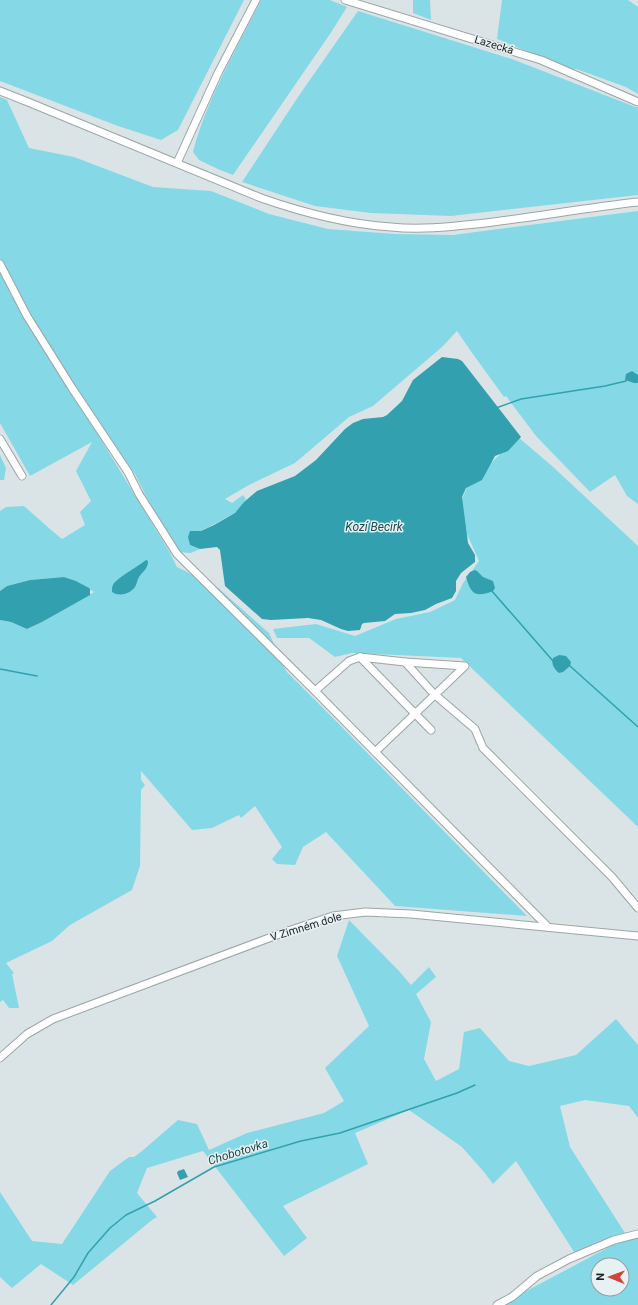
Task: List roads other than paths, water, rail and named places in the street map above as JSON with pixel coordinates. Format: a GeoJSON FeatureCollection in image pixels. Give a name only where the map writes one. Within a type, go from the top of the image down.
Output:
{"type":"FeatureCollection","features":[{"type":"Feature","properties":{"kind":"street"},"geometry":{"type":"LineString","coordinates":[[177,163],[218,73],[256,0]]}},
{"type":"Feature","properties":{"kind":"street","name":"Lazecká"},"geometry":{"type":"LineString","coordinates":[[345,0],[541,60],[638,102]]}},
{"type":"Feature","properties":{"kind":"street"},"geometry":{"type":"LineString","coordinates":[[0,91],[261,198],[295,210],[354,223],[391,227],[452,227],[638,202]]}},
{"type":"Feature","properties":{"kind":"street"},"geometry":{"type":"LineString","coordinates":[[0,264],[27,316],[72,388],[128,472],[139,494],[176,554],[315,691],[548,926]]}},
{"type":"Feature","properties":{"kind":"street"},"geometry":{"type":"LineString","coordinates":[[0,439],[22,476]]}},
{"type":"Feature","properties":{"kind":"street"},"geometry":{"type":"LineString","coordinates":[[315,691],[349,661],[360,657],[464,666],[375,752]]}},
{"type":"Feature","properties":{"kind":"street"},"geometry":{"type":"LineString","coordinates":[[360,657],[431,730]]}},
{"type":"Feature","properties":{"kind":"street"},"geometry":{"type":"LineString","coordinates":[[404,662],[434,694],[475,729],[483,748],[612,877],[638,908]]}},
{"type":"Feature","properties":{"kind":"street","name":"V Zimném dole"},"geometry":{"type":"LineString","coordinates":[[0,1058],[27,1034],[53,1019],[285,932],[333,916],[364,912],[402,914],[548,926],[638,936]]}},
{"type":"Feature","properties":{"kind":"street"},"geometry":{"type":"LineString","coordinates":[[496,1305],[512,1297],[537,1276],[569,1259],[614,1240],[638,1234]]}},
{"type":"Feature","properties":{"kind":"water","name":"Kozí Becirk"},"geometry":{"type":"Polygon","coordinates":[[[442,357],[462,361],[521,437],[508,451],[495,456],[482,480],[466,488],[462,497],[468,543],[475,555],[475,562],[461,573],[456,581],[456,591],[452,598],[425,610],[395,614],[385,621],[364,623],[362,624],[360,630],[348,631],[321,620],[308,618],[262,619],[225,586],[220,550],[217,547],[200,549],[190,545],[188,537],[190,531],[201,531],[214,525],[235,513],[244,502],[257,491],[295,476],[316,460],[345,429],[353,423],[363,419],[383,417],[387,415],[402,401],[413,380],[442,357]]]}},
{"type":"Feature","properties":{"kind":"water"},"geometry":{"type":"Polygon","coordinates":[[[632,371],[638,375],[638,383],[625,380],[626,374],[632,371]]]}},
{"type":"Feature","properties":{"kind":"water"},"geometry":{"type":"Polygon","coordinates":[[[146,560],[148,561],[147,566],[133,589],[127,593],[121,594],[115,594],[112,592],[112,586],[115,582],[146,560]]]}},
{"type":"Feature","properties":{"kind":"water"},"geometry":{"type":"Polygon","coordinates":[[[475,570],[483,577],[493,581],[495,588],[493,591],[478,594],[472,591],[466,577],[470,572],[475,570]]]}},
{"type":"Feature","properties":{"kind":"water"},"geometry":{"type":"Polygon","coordinates":[[[64,577],[89,588],[90,595],[27,629],[11,622],[0,620],[0,591],[7,586],[30,580],[64,577]]]}},
{"type":"Feature","properties":{"kind":"water"},"geometry":{"type":"Polygon","coordinates":[[[559,655],[566,656],[571,662],[570,666],[563,672],[559,673],[554,668],[552,662],[553,658],[559,655]]]}},
{"type":"Feature","properties":{"kind":"water"},"geometry":{"type":"Polygon","coordinates":[[[184,1169],[188,1177],[180,1180],[177,1173],[178,1171],[184,1169]]]}},
{"type":"Feature","properties":{"kind":"waterway"},"geometry":{"type":"LineString","coordinates":[[496,408],[521,399],[605,386],[626,381]]}},
{"type":"Feature","properties":{"kind":"waterway"},"geometry":{"type":"LineString","coordinates":[[491,590],[553,661]]}},
{"type":"Feature","properties":{"kind":"waterway"},"geometry":{"type":"LineString","coordinates":[[570,666],[638,727]]}},
{"type":"Feature","properties":{"kind":"waterway"},"geometry":{"type":"LineString","coordinates":[[0,669],[37,676]]}},
{"type":"Feature","properties":{"kind":"waterway","name":"Chobotovka"},"geometry":{"type":"LineString","coordinates":[[51,1305],[74,1277],[88,1253],[110,1228],[126,1215],[155,1201],[214,1167],[301,1141],[340,1133],[457,1093],[475,1085]]}}]}
